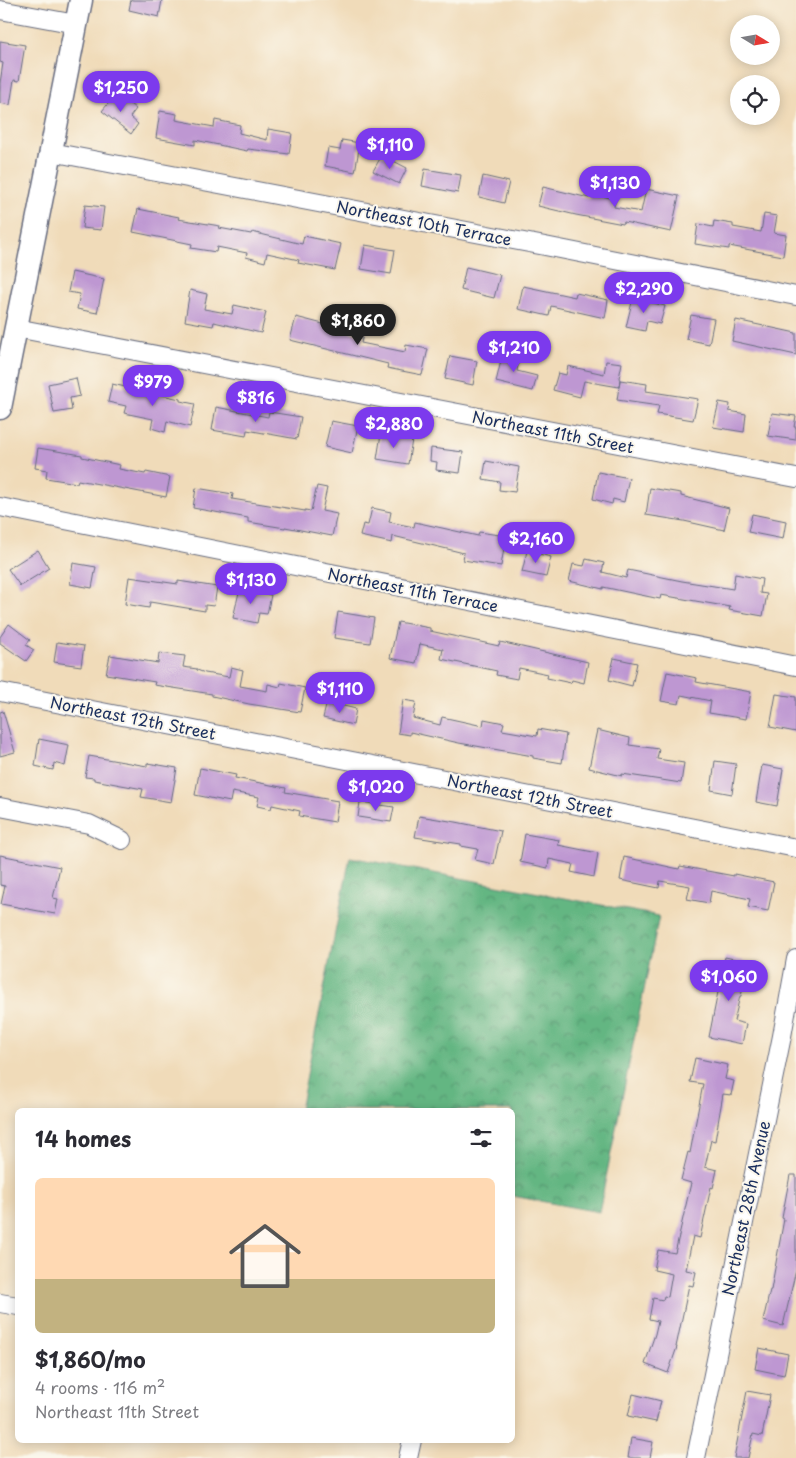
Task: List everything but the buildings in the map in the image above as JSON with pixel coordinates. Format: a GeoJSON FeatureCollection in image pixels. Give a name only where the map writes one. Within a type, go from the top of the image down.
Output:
{"type":"FeatureCollection","features":[{"type":"Feature","properties":{"kind":"main road"},"geometry":{"type":"LineString","coordinates":[[0,408],[81,0]]}},
{"type":"Feature","properties":{"kind":"street"},"geometry":{"type":"LineString","coordinates":[[0,10],[76,24]]}},
{"type":"Feature","properties":{"kind":"street","name":"Northeast 10th Terrace"},"geometry":{"type":"LineString","coordinates":[[51,152],[796,296]]}},
{"type":"Feature","properties":{"kind":"street","name":"Northeast 11th Street"},"geometry":{"type":"LineString","coordinates":[[16,328],[796,478]]}},
{"type":"Feature","properties":{"kind":"street","name":"Northeast 11th Terrace"},"geometry":{"type":"LineString","coordinates":[[0,507],[796,666]]}},
{"type":"Feature","properties":{"kind":"street","name":"Northeast 12th Street"},"geometry":{"type":"LineString","coordinates":[[0,692],[796,848]]}},
{"type":"Feature","properties":{"kind":"street"},"geometry":{"type":"LineString","coordinates":[[0,807],[89,824],[122,840]]}},
{"type":"Feature","properties":{"kind":"street","name":"Northeast 28th Avenue"},"geometry":{"type":"LineString","coordinates":[[696,1458],[789,1038],[796,959]]}},
{"type":"Feature","properties":{"kind":"street"},"geometry":{"type":"LineString","coordinates":[[0,1303],[15,1306]]}},
{"type":"Feature","properties":{"kind":"street"},"geometry":{"type":"LineString","coordinates":[[408,1458],[411,1443]]}},
{"type":"Feature","properties":{"kind":"green space"},"geometry":{"type":"Polygon","coordinates":[[[350,857],[659,916],[599,1212],[515,1196],[515,1108],[300,1108],[350,857]]]}}]}
